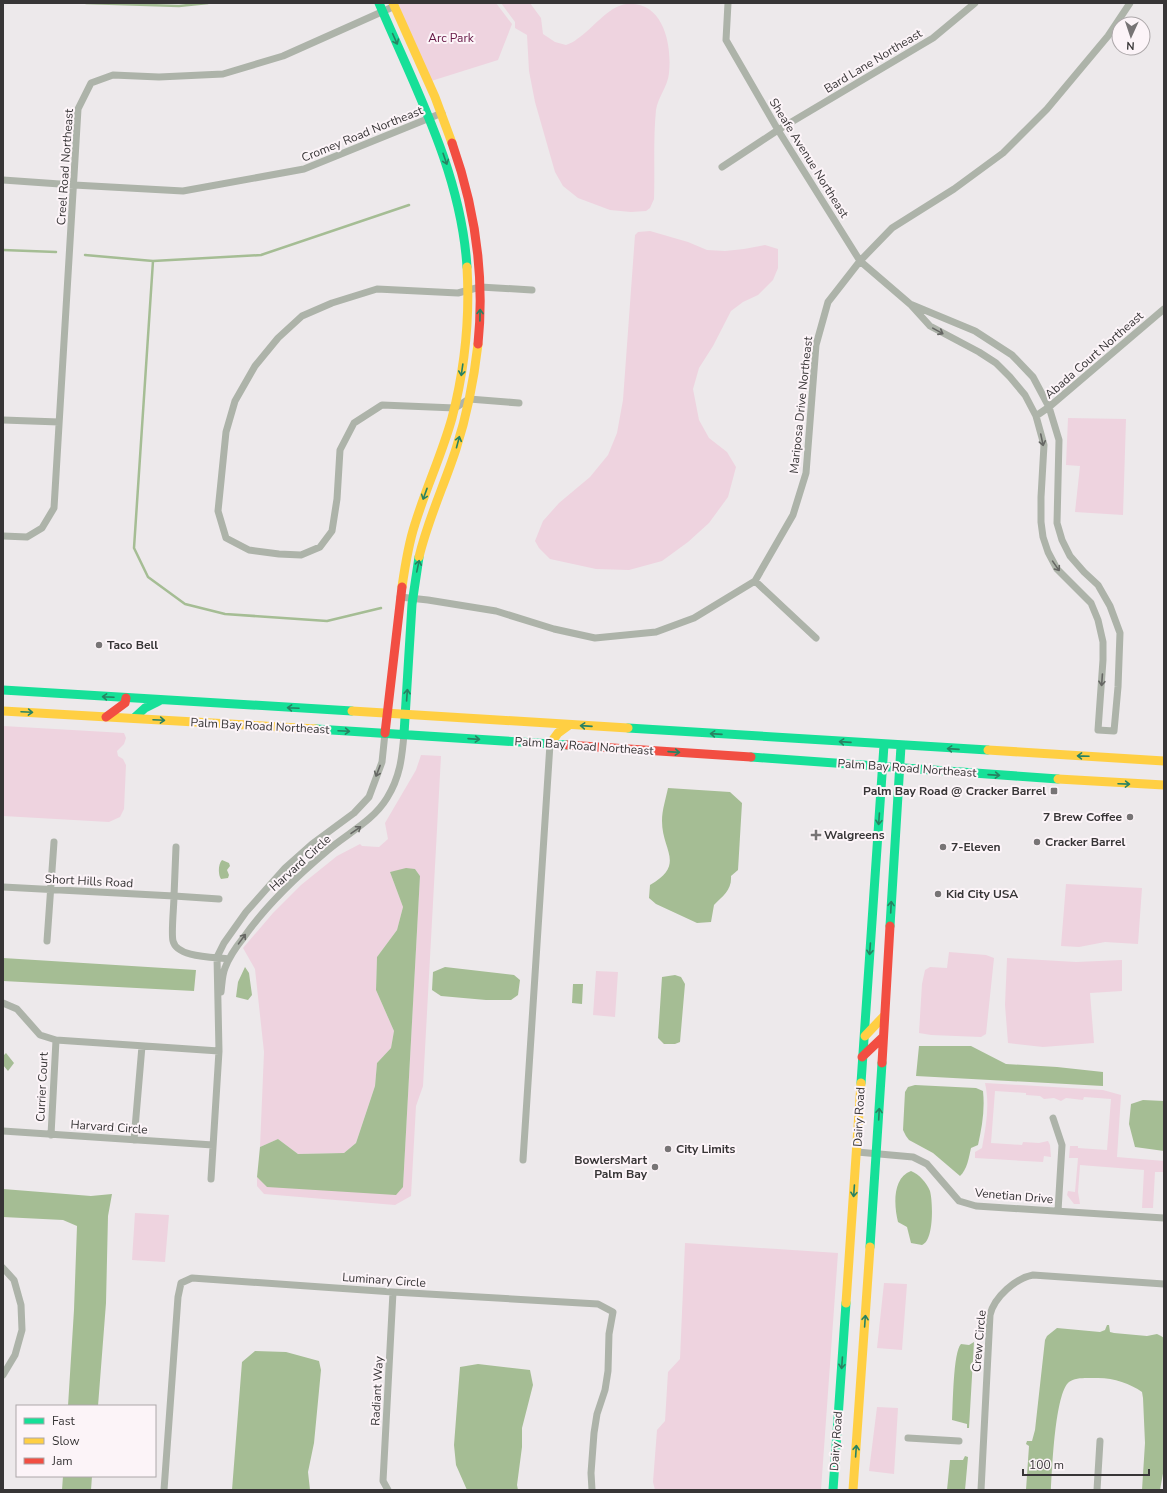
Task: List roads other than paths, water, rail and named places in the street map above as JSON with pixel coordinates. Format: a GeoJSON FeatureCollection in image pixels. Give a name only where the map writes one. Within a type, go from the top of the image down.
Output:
{"type":"FeatureCollection","features":[{"type":"Feature","properties":{"kind":"street"},"geometry":{"type":"LineString","coordinates":[[379,3],[430,118],[445,157],[463,231],[468,289],[467,335],[460,386],[455,408],[444,445],[424,496],[412,534],[404,568],[385,733]]}},
{"type":"Feature","properties":{"kind":"street","name":"Sheafe Avenue Northeast"},"geometry":{"type":"LineString","coordinates":[[728,3],[726,40],[778,130],[860,261],[910,304],[930,326],[979,352],[996,363],[1025,395],[1036,416],[1044,445],[1041,503],[1043,537],[1048,552],[1057,569],[1090,603],[1098,620],[1103,642],[1104,660],[1098,730],[1114,731],[1118,687],[1120,633],[1110,606],[1098,585],[1070,556],[1062,540],[1057,523],[1059,440],[1049,407],[1033,376],[1012,355],[975,331],[910,304]]}},
{"type":"Feature","properties":{"kind":"street","name":"Bard Lane Northeast"},"geometry":{"type":"LineString","coordinates":[[722,168],[778,130],[933,38],[975,3]]}},
{"type":"Feature","properties":{"kind":"street","name":"Mariposa Drive Northeast"},"geometry":{"type":"LineString","coordinates":[[400,598],[412,598],[496,611],[554,629],[594,638],[656,632],[694,618],[755,581],[793,515],[806,473],[816,345],[828,302],[860,261],[892,228],[954,189],[1003,152],[1047,109],[1108,36],[1130,3]]}},
{"type":"Feature","properties":{"kind":"street"},"geometry":{"type":"LineString","coordinates":[[394,5],[442,113],[457,154],[475,230],[480,287],[479,335],[470,399],[456,449],[424,537],[412,598],[404,734]]}},
{"type":"Feature","properties":{"kind":"street","name":"Creel Road Northeast"},"geometry":{"type":"LineString","coordinates":[[3,536],[27,537],[42,528],[54,508],[78,109],[91,83],[113,74],[159,77],[223,74],[283,56],[383,12],[394,5]]}},
{"type":"Feature","properties":{"kind":"street","name":"Cromey Road Northeast"},"geometry":{"type":"LineString","coordinates":[[3,180],[184,191],[304,169],[442,113]]}},
{"type":"Feature","properties":{"kind":"street"},"geometry":{"type":"LineString","coordinates":[[519,403],[470,399],[455,408],[382,405],[354,423],[340,450],[332,531],[320,547],[300,556],[279,554],[249,550],[226,538],[218,511],[226,432],[235,401],[255,366],[278,338],[302,316],[332,303],[377,290],[458,293],[468,289],[480,287],[532,290]]}},
{"type":"Feature","properties":{"kind":"street","name":"Abada Court Northeast"},"geometry":{"type":"LineString","coordinates":[[1036,416],[1049,407],[1164,309]]}},
{"type":"Feature","properties":{"kind":"street"},"geometry":{"type":"LineString","coordinates":[[3,420],[59,422]]}},
{"type":"Feature","properties":{"kind":"street"},"geometry":{"type":"LineString","coordinates":[[755,581],[816,638]]}},
{"type":"Feature","properties":{"kind":"street","name":"Palm Bay Road Northeast"},"geometry":{"type":"LineString","coordinates":[[3,690],[1164,761]]}},
{"type":"Feature","properties":{"kind":"street"},"geometry":{"type":"LineString","coordinates":[[106,717],[125,704],[126,698]]}},
{"type":"Feature","properties":{"kind":"street"},"geometry":{"type":"LineString","coordinates":[[134,718],[148,705],[161,700]]}},
{"type":"Feature","properties":{"kind":"street","name":"Palm Bay Road Northeast"},"geometry":{"type":"LineString","coordinates":[[3,711],[404,734],[882,766],[1099,783],[1164,786]]}},
{"type":"Feature","properties":{"kind":"street"},"geometry":{"type":"LineString","coordinates":[[523,1160],[550,744],[558,733],[569,725]]}},
{"type":"Feature","properties":{"kind":"street","name":"Harvard Circle"},"geometry":{"type":"LineString","coordinates":[[211,1179],[219,1051],[217,1014],[217,957],[224,943],[246,912],[285,868],[312,844],[354,813],[369,797],[382,762],[385,733]]}},
{"type":"Feature","properties":{"kind":"street","name":"Harvard Circle"},"geometry":{"type":"LineString","coordinates":[[217,1014],[224,969],[233,951],[257,919],[293,881],[329,849],[366,823],[386,799],[398,775],[404,734]]}},
{"type":"Feature","properties":{"kind":"street","name":"Dairy Road"},"geometry":{"type":"LineString","coordinates":[[833,1490],[884,745]]}},
{"type":"Feature","properties":{"kind":"street","name":"Dairy Road"},"geometry":{"type":"LineString","coordinates":[[853,1490],[876,1153],[901,746]]}},
{"type":"Feature","properties":{"kind":"street"},"geometry":{"type":"LineString","coordinates":[[47,941],[54,842]]}},
{"type":"Feature","properties":{"kind":"street"},"geometry":{"type":"LineString","coordinates":[[176,847],[173,941],[178,950],[186,954],[229,959]]}},
{"type":"Feature","properties":{"kind":"street","name":"Short Hills Road"},"geometry":{"type":"LineString","coordinates":[[3,887],[219,899]]}},
{"type":"Feature","properties":{"kind":"street"},"geometry":{"type":"LineString","coordinates":[[3,1003],[17,1009],[40,1035],[56,1040],[219,1051]]}},
{"type":"Feature","properties":{"kind":"street"},"geometry":{"type":"LineString","coordinates":[[865,1036],[884,1016]]}},
{"type":"Feature","properties":{"kind":"street"},"geometry":{"type":"LineString","coordinates":[[862,1057],[883,1037]]}},
{"type":"Feature","properties":{"kind":"street","name":"Currier Court"},"geometry":{"type":"LineString","coordinates":[[51,1135],[56,1040]]}},
{"type":"Feature","properties":{"kind":"street"},"geometry":{"type":"LineString","coordinates":[[134,1140],[142,1046]]}},
{"type":"Feature","properties":{"kind":"street"},"geometry":{"type":"LineString","coordinates":[[1053,1118],[1062,1145],[1058,1211]]}},
{"type":"Feature","properties":{"kind":"street","name":"Harvard Circle"},"geometry":{"type":"LineString","coordinates":[[3,1131],[213,1145]]}},
{"type":"Feature","properties":{"kind":"street","name":"Venetian Drive"},"geometry":{"type":"LineString","coordinates":[[857,1152],[913,1157],[927,1164],[959,1201],[976,1206],[1164,1218]]}},
{"type":"Feature","properties":{"kind":"street"},"geometry":{"type":"LineString","coordinates":[[3,1268],[14,1280],[21,1305],[22,1330],[15,1355],[3,1375]]}},
{"type":"Feature","properties":{"kind":"street","name":"Crew Circle"},"geometry":{"type":"LineString","coordinates":[[981,1490],[990,1315],[992,1308],[998,1299],[1022,1279],[1033,1275],[1164,1284]]}},
{"type":"Feature","properties":{"kind":"street","name":"Luminary Circle"},"geometry":{"type":"LineString","coordinates":[[164,1490],[178,1296],[181,1283],[192,1278],[598,1304],[614,1312],[609,1334],[608,1371],[606,1384],[597,1414],[594,1433],[591,1473],[592,1490]]}},
{"type":"Feature","properties":{"kind":"street","name":"Radiant Way"},"geometry":{"type":"LineString","coordinates":[[388,1490],[384,1481],[384,1462],[393,1292]]}},
{"type":"Feature","properties":{"kind":"street"},"geometry":{"type":"LineString","coordinates":[[908,1438],[959,1441]]}},
{"type":"Feature","properties":{"kind":"street"},"geometry":{"type":"LineString","coordinates":[[1097,1490],[1100,1441]]}},
{"type":"Feature","properties":{"kind":"waterway"},"geometry":{"type":"LineString","coordinates":[[86,3],[179,6],[208,3]]}},
{"type":"Feature","properties":{"kind":"waterway"},"geometry":{"type":"LineString","coordinates":[[85,255],[153,261],[261,255],[409,205]]}},
{"type":"Feature","properties":{"kind":"waterway"},"geometry":{"type":"LineString","coordinates":[[3,250],[56,252]]}},
{"type":"Feature","properties":{"kind":"waterway"},"geometry":{"type":"LineString","coordinates":[[153,261],[134,548],[148,577],[185,604],[225,614],[327,621],[381,608]]}},
{"type":"Feature","properties":{"kind":"place","name":"Taco Bell"},"geometry":{"type":"Point","coordinates":[99,645]}},
{"type":"Feature","properties":{"kind":"place","name":"Palm Bay Road @ Cracker Barrel"},"geometry":{"type":"Point","coordinates":[1054,791]}},
{"type":"Feature","properties":{"kind":"place","name":"7 Brew Coffee"},"geometry":{"type":"Point","coordinates":[1130,817]}},
{"type":"Feature","properties":{"kind":"place","name":"Walgreens"},"geometry":{"type":"Point","coordinates":[816,835]}},
{"type":"Feature","properties":{"kind":"place","name":"Cracker Barrel"},"geometry":{"type":"Point","coordinates":[1037,842]}},
{"type":"Feature","properties":{"kind":"place","name":"7-Eleven"},"geometry":{"type":"Point","coordinates":[943,847]}},
{"type":"Feature","properties":{"kind":"place","name":"Kid City USA"},"geometry":{"type":"Point","coordinates":[938,894]}},
{"type":"Feature","properties":{"kind":"place","name":"City Limits"},"geometry":{"type":"Point","coordinates":[668,1149]}},
{"type":"Feature","properties":{"kind":"place","name":"BowlersMart Palm Bay"},"geometry":{"type":"Point","coordinates":[655,1167]}},
{"type":"Feature","properties":{"kind":"park label","name":"Arc Park"},"geometry":{"type":"Point","coordinates":[451,38]}}]}
